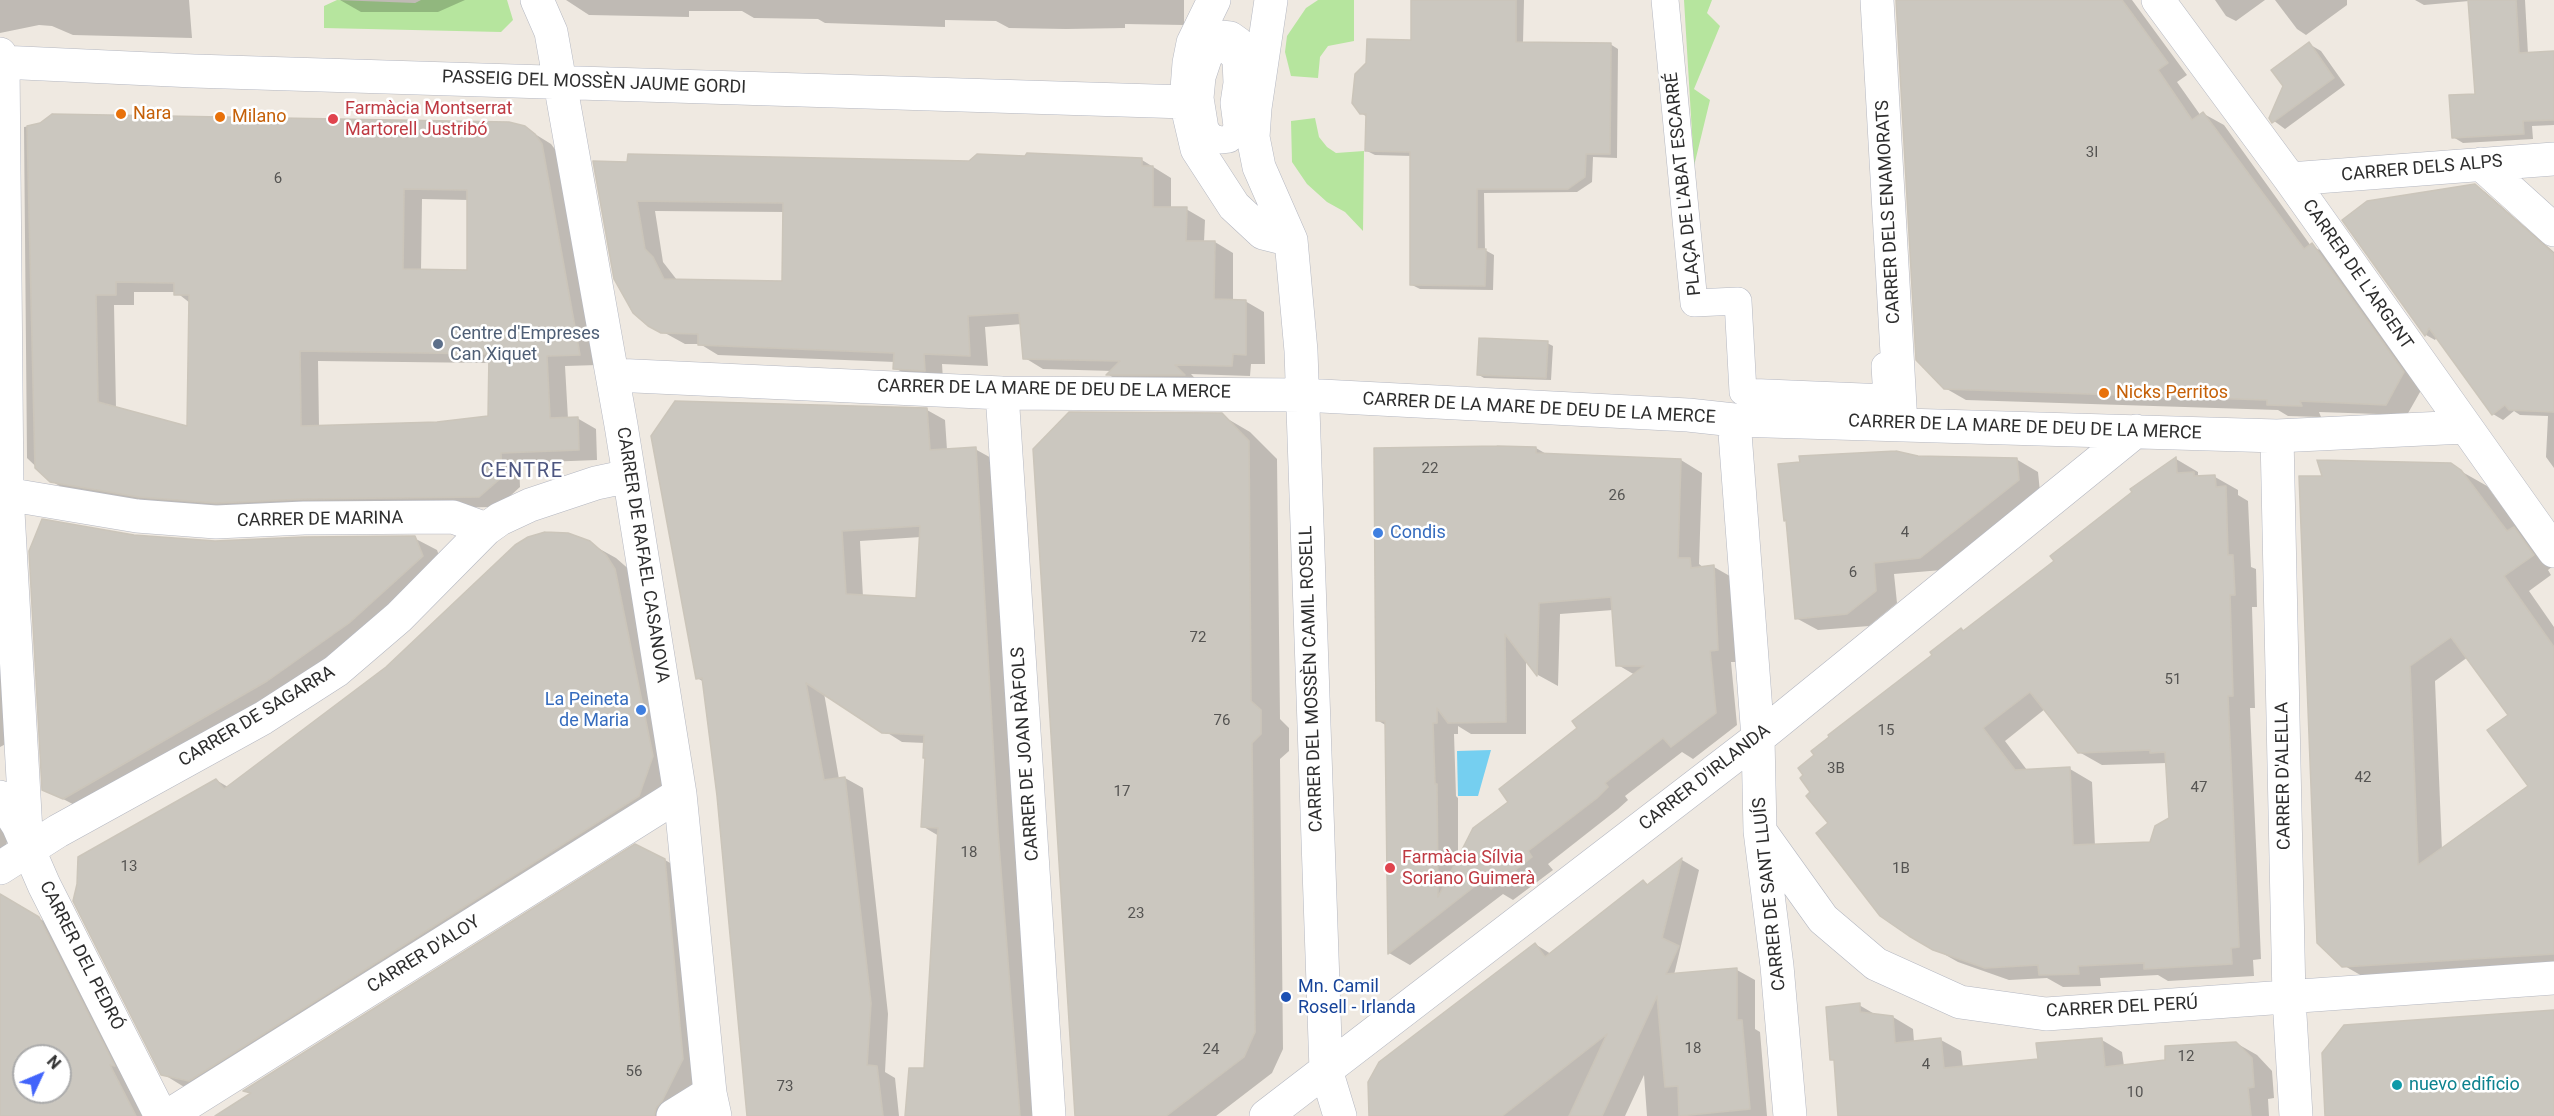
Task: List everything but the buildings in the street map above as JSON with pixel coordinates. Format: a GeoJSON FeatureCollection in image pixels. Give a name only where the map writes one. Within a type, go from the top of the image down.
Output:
{"type":"FeatureCollection","features":[{"type":"Feature","properties":{"kind":"street","name":"CARRER DE RAFAEL CASANOVA"},"geometry":{"type":"LineString","coordinates":[[537,0],[551,32],[613,375],[680,794],[713,1105]]}},
{"type":"Feature","properties":{"kind":"street"},"geometry":{"type":"LineString","coordinates":[[1214,0],[1193,43],[1185,102],[1197,149],[1234,206],[1263,233],[1291,240]]}},
{"type":"Feature","properties":{"kind":"street","name":"CARRER DEL MOSSÈN CAMIL ROSELL"},"geometry":{"type":"LineString","coordinates":[[1271,0],[1254,123],[1259,167],[1291,240],[1301,351],[1326,1070],[1340,1116]]}},
{"type":"Feature","properties":{"kind":"street","name":"PLAÇA DE L'ABAT ESCARRÉ"},"geometry":{"type":"LineString","coordinates":[[1665,0],[1694,303],[1738,301],[1743,392],[1887,398],[1860,0]]}},
{"type":"Feature","properties":{"kind":"street","name":"CARRER DELS ENAMORATS"},"geometry":{"type":"LineString","coordinates":[[1876,0],[1901,424]]}},
{"type":"Feature","properties":{"kind":"street","name":"CARRER DE L'ARGENT"},"geometry":{"type":"LineString","coordinates":[[2158,0],[2290,179],[2554,551]]}},
{"type":"Feature","properties":{"kind":"street"},"geometry":{"type":"LineString","coordinates":[[1193,43],[1202,37],[1230,38],[1243,49],[1254,123],[1243,152],[1224,153],[1197,149]]}},
{"type":"Feature","properties":{"kind":"street","name":"PASSEIG DEL MOSSÈN JAUME GORDI"},"geometry":{"type":"LineString","coordinates":[[1,59],[194,71],[1185,102]]}},
{"type":"Feature","properties":{"kind":"street"},"geometry":{"type":"LineString","coordinates":[[1,59],[3,494],[27,850]]}},
{"type":"Feature","properties":{"kind":"street","name":"CARRER DELS ALPS"},"geometry":{"type":"LineString","coordinates":[[2290,179],[2554,159]]}},
{"type":"Feature","properties":{"kind":"street"},"geometry":{"type":"LineString","coordinates":[[2481,164],[2554,230]]}},
{"type":"Feature","properties":{"kind":"street","name":"CARRER DE LA MARE DE DEU DE LA MERCE"},"geometry":{"type":"LineString","coordinates":[[613,375],[1002,393],[1302,395],[1734,420],[2277,436],[2465,427]]}},
{"type":"Feature","properties":{"kind":"street","name":"CARRER DE JOAN RÀFOLS"},"geometry":{"type":"LineString","coordinates":[[1002,393],[1049,1116]]}},
{"type":"Feature","properties":{"kind":"street","name":"CARRER DE SANT LLUÍS"},"geometry":{"type":"LineString","coordinates":[[1734,420],[1758,738],[1760,831],[1777,966],[1790,1116]]}},
{"type":"Feature","properties":{"kind":"street","name":"CARRER D'IRLANDA"},"geometry":{"type":"LineString","coordinates":[[1266,1116],[1758,738],[2136,431]]}},
{"type":"Feature","properties":{"kind":"street","name":"CARRER D'ALELLA"},"geometry":{"type":"LineString","coordinates":[[2277,436],[2289,998],[2296,1116]]}},
{"type":"Feature","properties":{"kind":"street"},"geometry":{"type":"LineString","coordinates":[[486,529],[530,505],[596,483],[629,476]]}},
{"type":"Feature","properties":{"kind":"street","name":"CARRER DE MARINA"},"geometry":{"type":"LineString","coordinates":[[3,494],[137,516],[216,522],[304,518],[453,517],[486,529]]}},
{"type":"Feature","properties":{"kind":"street","name":"CARRER DE SAGARRA"},"geometry":{"type":"LineString","coordinates":[[0,868],[27,850],[263,718],[336,671],[399,617],[486,529]]}},
{"type":"Feature","properties":{"kind":"street","name":"CARRER D'ALOY"},"geometry":{"type":"LineString","coordinates":[[168,1116],[680,794]]}},
{"type":"Feature","properties":{"kind":"street","name":"CARRER DEL PEDRÓ"},"geometry":{"type":"LineString","coordinates":[[0,797],[18,825],[27,850],[161,1116]]}},
{"type":"Feature","properties":{"kind":"street","name":"CARRER DEL PERÚ"},"geometry":{"type":"LineString","coordinates":[[1760,831],[1823,919],[1876,964],[1960,1002],[2046,1014],[2554,978]]}},
{"type":"Feature","properties":{"kind":"street"},"geometry":{"type":"LineString","coordinates":[[673,1116],[713,1105]]}},
{"type":"Feature","properties":{"kind":"green space"},"geometry":{"type":"Polygon","coordinates":[[[337,0],[415,3],[421,0],[507,0],[513,20],[501,32],[324,28],[324,6],[337,0]]]}},
{"type":"Feature","properties":{"kind":"green space"},"geometry":{"type":"Polygon","coordinates":[[[1318,0],[1354,0],[1354,41],[1328,46],[1320,57],[1318,78],[1291,76],[1285,52],[1287,36],[1306,8],[1318,0]]]}},
{"type":"Feature","properties":{"kind":"green space"},"geometry":{"type":"Polygon","coordinates":[[[1684,0],[1712,0],[1707,13],[1720,26],[1694,89],[1710,100],[1694,166],[1684,0]]]}},
{"type":"Feature","properties":{"kind":"green space"},"geometry":{"type":"Polygon","coordinates":[[[1315,118],[1319,137],[1327,147],[1336,153],[1364,151],[1363,231],[1345,212],[1327,202],[1307,184],[1292,162],[1291,121],[1315,118]]]}},
{"type":"Feature","properties":{"kind":"water"},"geometry":{"type":"Polygon","coordinates":[[[1491,750],[1478,796],[1458,796],[1457,751],[1491,750]]]}},
{"type":"Feature","properties":{"kind":"place","name":"Nara"},"geometry":{"type":"Point","coordinates":[121,114]}},
{"type":"Feature","properties":{"kind":"place","name":"Milano"},"geometry":{"type":"Point","coordinates":[220,117]}},
{"type":"Feature","properties":{"kind":"place","name":"Farmàcia Montserrat Martorell Justribó"},"geometry":{"type":"Point","coordinates":[333,119]}},
{"type":"Feature","properties":{"kind":"place","name":"Centre d'Empreses Can Xiquet"},"geometry":{"type":"Point","coordinates":[438,344]}},
{"type":"Feature","properties":{"kind":"place","name":"Nicks Perritos"},"geometry":{"type":"Point","coordinates":[2104,393]}},
{"type":"Feature","properties":{"kind":"place","name":"Condis"},"geometry":{"type":"Point","coordinates":[1378,533]}},
{"type":"Feature","properties":{"kind":"place","name":"La Peineta de Maria"},"geometry":{"type":"Point","coordinates":[641,710]}},
{"type":"Feature","properties":{"kind":"place","name":"Farmàcia Sílvia Soriano Guimerà"},"geometry":{"type":"Point","coordinates":[1390,868]}},
{"type":"Feature","properties":{"kind":"place","name":"Mn. Camil Rosell - Irlanda"},"geometry":{"type":"Point","coordinates":[1286,997]}},
{"type":"Feature","properties":{"kind":"place","name":"nuevo edificio"},"geometry":{"type":"Point","coordinates":[2397,1085]}},
{"type":"Feature","properties":{"kind":"district","name":"CENTRE"},"geometry":{"type":"Point","coordinates":[522,472]}}]}
